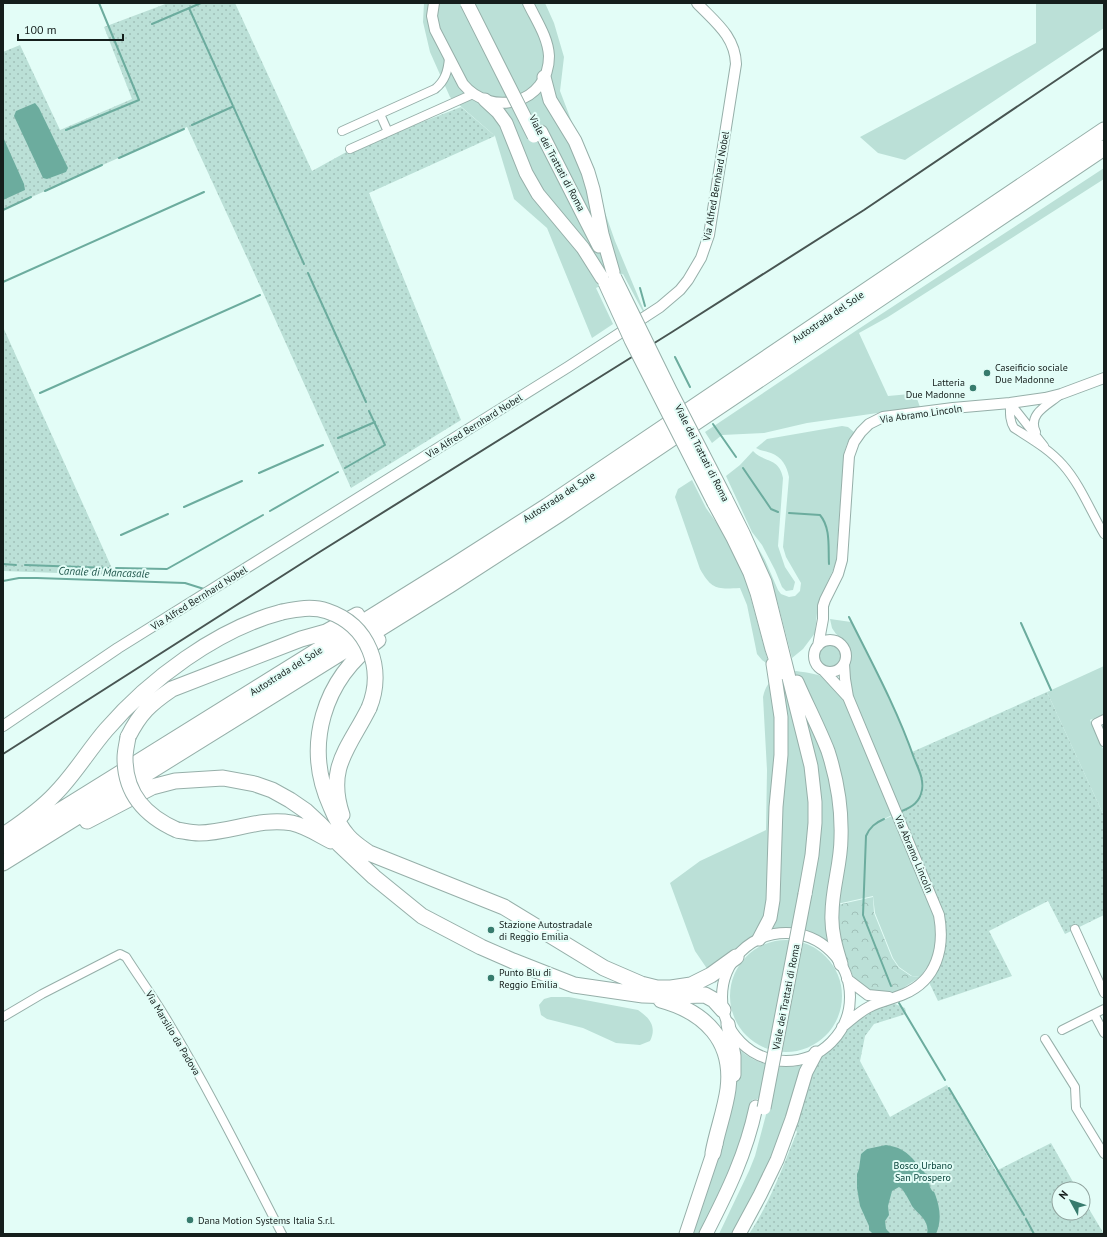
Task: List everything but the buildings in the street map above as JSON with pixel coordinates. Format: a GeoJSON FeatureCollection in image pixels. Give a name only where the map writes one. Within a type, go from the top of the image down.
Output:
{"type":"FeatureCollection","features":[{"type":"Feature","properties":{"kind":"highway","name":"Viale dei Trattati di Roma"},"geometry":{"type":"LineString","coordinates":[[467,3],[538,134]]}},
{"type":"Feature","properties":{"kind":"highway","name":"Viale dei Trattati di Roma"},"geometry":{"type":"LineString","coordinates":[[475,3],[609,278],[670,390],[720,500],[733,538],[750,573],[782,680],[801,754],[808,810],[802,893]]}},
{"type":"Feature","properties":{"kind":"highway"},"geometry":{"type":"LineString","coordinates":[[544,76],[550,100],[575,141],[588,172],[602,234],[609,278]]}},
{"type":"Feature","properties":{"kind":"highway"},"geometry":{"type":"LineString","coordinates":[[485,100],[498,112],[506,123],[526,173],[538,194],[609,278]]}},
{"type":"Feature","properties":{"kind":"highway","name":"Autostrada del Sole"},"geometry":{"type":"LineString","coordinates":[[3,846],[453,566],[647,439],[1104,130]]}},
{"type":"Feature","properties":{"kind":"highway","name":"Autostrada del Sole"},"geometry":{"type":"LineString","coordinates":[[3,864],[450,585],[584,498],[1104,148]]}},
{"type":"Feature","properties":{"kind":"highway","name":"Viale dei Trattati di Roma"},"geometry":{"type":"LineString","coordinates":[[715,1234],[748,1166],[757,1139],[760,1107],[802,893],[814,842],[815,802],[808,749],[765,582],[743,533],[720,500]]}},
{"type":"Feature","properties":{"kind":"highway"},"geometry":{"type":"LineString","coordinates":[[339,844],[294,823],[281,822],[252,824],[212,832],[198,833],[178,830],[154,818],[137,799],[127,777],[125,758],[128,736],[141,715],[153,702],[172,689],[274,649],[326,632],[453,566]]}},
{"type":"Feature","properties":{"kind":"highway"},"geometry":{"type":"LineString","coordinates":[[450,585],[407,621],[360,654],[336,684],[329,699],[321,722],[318,762],[321,780],[326,796],[333,812],[347,836],[369,853],[504,907],[604,968],[641,984],[657,988],[671,988],[691,985],[711,975],[736,957]]}},
{"type":"Feature","properties":{"kind":"highway"},"geometry":{"type":"LineString","coordinates":[[3,835],[22,823],[55,794],[106,731],[139,695],[159,678],[225,636],[262,618],[282,612],[305,608],[326,611],[342,618],[360,634],[370,648],[374,660],[375,686],[373,697],[369,708],[342,757],[337,771],[336,787],[338,800],[348,828],[369,853]]}},
{"type":"Feature","properties":{"kind":"highway"},"geometry":{"type":"LineString","coordinates":[[780,638],[794,675],[824,742],[836,781],[842,838],[832,914],[836,950],[841,964]]}},
{"type":"Feature","properties":{"kind":"highway"},"geometry":{"type":"LineString","coordinates":[[759,939],[770,918],[773,900],[775,814],[781,755],[781,717],[772,649]]}},
{"type":"Feature","properties":{"kind":"highway"},"geometry":{"type":"LineString","coordinates":[[3,864],[152,787],[175,781],[223,778],[255,784],[272,790],[290,800],[306,812],[374,877],[422,916],[481,947],[574,985],[643,995],[674,1003],[691,1011],[704,1021],[710,1027],[721,1044],[727,1062],[728,1082],[726,1100],[713,1153]]}},
{"type":"Feature","properties":{"kind":"highway"},"geometry":{"type":"LineString","coordinates":[[643,995],[705,996],[714,1000],[725,1017],[735,1065],[734,1086],[730,1104],[686,1234]]}},
{"type":"Feature","properties":{"kind":"highway"},"geometry":{"type":"LineString","coordinates":[[739,1234],[777,1160],[792,1119],[806,1072],[816,1054]]}},
{"type":"Feature","properties":{"kind":"highway","name":"Viale dei Trattati di Roma"},"geometry":{"type":"LineString","coordinates":[[706,1234],[740,1165],[760,1107]]}},
{"type":"Feature","properties":{"kind":"street"},"geometry":{"type":"LineString","coordinates":[[434,3],[432,16],[434,26],[462,84],[473,94],[498,104],[505,104],[519,100],[535,90],[544,76],[548,61],[547,43],[528,3]]}},
{"type":"Feature","properties":{"kind":"street","name":"Via Alfred Bernhard Nobel"},"geometry":{"type":"LineString","coordinates":[[3,726],[118,648],[618,335],[660,307],[680,290],[688,280],[701,258],[709,235],[736,64],[736,54],[729,38],[697,3]]}},
{"type":"Feature","properties":{"kind":"street"},"geometry":{"type":"LineString","coordinates":[[342,131],[435,89],[445,76],[449,58]]}},
{"type":"Feature","properties":{"kind":"street"},"geometry":{"type":"LineString","coordinates":[[350,149],[473,94]]}},
{"type":"Feature","properties":{"kind":"street"},"geometry":{"type":"LineString","coordinates":[[380,114],[388,132]]}},
{"type":"Feature","properties":{"kind":"street","name":"Via Abramo Lincoln"},"geometry":{"type":"LineString","coordinates":[[848,697],[817,665],[814,654],[818,646],[825,600],[838,574],[842,560],[849,456],[857,437],[869,424],[883,417],[953,408],[1005,404],[1045,398],[1061,394],[1104,378]]}},
{"type":"Feature","properties":{"kind":"street"},"geometry":{"type":"LineString","coordinates":[[1061,394],[1038,412],[1034,417],[1033,426],[1038,437],[1047,450],[1068,471],[1104,534]]}},
{"type":"Feature","properties":{"kind":"street"},"geometry":{"type":"LineString","coordinates":[[1005,404],[1038,437]]}},
{"type":"Feature","properties":{"kind":"street"},"geometry":{"type":"LineString","coordinates":[[1005,404],[1014,428],[1047,450]]}},
{"type":"Feature","properties":{"kind":"street","name":"Via Abramo Lincoln"},"geometry":{"type":"LineString","coordinates":[[823,619],[836,640],[846,650],[847,655],[844,664],[848,697],[925,879],[939,915],[941,926],[940,947],[936,962],[932,970],[919,985],[903,995],[868,1007],[842,1027]]}},
{"type":"Feature","properties":{"kind":"street"},"geometry":{"type":"LineString","coordinates":[[818,646],[826,640],[836,640]]}},
{"type":"Feature","properties":{"kind":"street"},"geometry":{"type":"LineString","coordinates":[[824,671],[835,671],[844,664]]}},
{"type":"Feature","properties":{"kind":"street"},"geometry":{"type":"LineString","coordinates":[[1104,719],[1096,723],[1104,742]]}},
{"type":"Feature","properties":{"kind":"street"},"geometry":{"type":"LineString","coordinates":[[1076,929],[1104,993]]}},
{"type":"Feature","properties":{"kind":"street","name":"Viale dei Trattati di Roma"},"geometry":{"type":"LineString","coordinates":[[785,933],[805,936],[823,945],[841,964],[847,979],[850,995],[848,1011],[842,1027],[834,1039],[816,1054],[791,1061],[778,1061],[765,1058],[753,1052],[734,1035],[725,1017],[722,996],[724,982],[728,969],[736,957],[759,939],[785,933]]}},
{"type":"Feature","properties":{"kind":"street","name":"Via Marsilio da Padova"},"geometry":{"type":"LineString","coordinates":[[3,1017],[42,994],[120,954],[126,957],[164,1014],[235,1143],[282,1234]]}},
{"type":"Feature","properties":{"kind":"street","name":"Via Abramo Lincoln"},"geometry":{"type":"LineString","coordinates":[[847,979],[868,995],[895,997]]}},
{"type":"Feature","properties":{"kind":"street"},"geometry":{"type":"LineString","coordinates":[[1062,1030],[1104,1008]]}},
{"type":"Feature","properties":{"kind":"street"},"geometry":{"type":"LineString","coordinates":[[1094,1014],[1104,1033]]}},
{"type":"Feature","properties":{"kind":"street"},"geometry":{"type":"LineString","coordinates":[[1045,1039],[1075,1086],[1076,1108],[1104,1154]]}},
{"type":"Feature","properties":{"kind":"green space"},"geometry":{"type":"Polygon","coordinates":[[[168,3],[235,3],[312,171],[350,150],[461,107],[495,136],[369,193],[461,420],[351,488],[187,127],[3,210],[3,52],[20,45],[60,130],[132,99],[104,27],[168,3]]]}},
{"type":"Feature","properties":{"kind":"green space"},"geometry":{"type":"Polygon","coordinates":[[[424,3],[545,3],[554,23],[564,57],[560,91],[615,241],[650,325],[623,274],[596,288],[613,324],[592,338],[547,228],[514,199],[495,136],[450,97],[430,52],[423,22],[424,3]]]}},
{"type":"Feature","properties":{"kind":"green space"},"geometry":{"type":"Polygon","coordinates":[[[1036,3],[1104,3],[1104,28],[905,160],[878,153],[860,137],[1036,43],[1036,3]]]}},
{"type":"Feature","properties":{"kind":"green space"},"geometry":{"type":"Polygon","coordinates":[[[1104,168],[1104,179],[888,317],[859,333],[888,396],[910,394],[916,396],[920,407],[807,423],[764,433],[722,435],[712,443],[705,432],[1104,168]]]}},
{"type":"Feature","properties":{"kind":"green space"},"geometry":{"type":"Polygon","coordinates":[[[3,327],[115,575],[3,571],[3,327]]]}},
{"type":"Feature","properties":{"kind":"green space"},"geometry":{"type":"Polygon","coordinates":[[[842,426],[848,427],[854,432],[844,453],[836,561],[818,603],[815,633],[803,649],[792,658],[777,600],[757,546],[781,594],[789,597],[795,596],[800,591],[801,583],[786,557],[783,547],[789,477],[787,469],[781,459],[771,453],[756,448],[767,439],[842,426]]]}},
{"type":"Feature","properties":{"kind":"green space"},"geometry":{"type":"Polygon","coordinates":[[[753,451],[757,455],[775,463],[781,471],[783,478],[778,546],[785,567],[795,582],[793,590],[786,591],[782,587],[762,545],[752,532],[726,476],[740,465],[753,451]]]}},
{"type":"Feature","properties":{"kind":"green space"},"geometry":{"type":"Polygon","coordinates":[[[692,480],[706,508],[726,536],[740,565],[748,588],[769,665],[757,654],[747,605],[740,588],[716,587],[708,581],[700,569],[675,497],[678,489],[692,480]]]}},
{"type":"Feature","properties":{"kind":"green space"},"geometry":{"type":"Polygon","coordinates":[[[830,619],[851,622],[892,704],[916,763],[922,788],[920,797],[915,803],[901,811],[851,695],[848,665],[850,660],[849,647],[846,642],[836,634],[832,628],[830,619]]]}},
{"type":"Feature","properties":{"kind":"green space"},"geometry":{"type":"Polygon","coordinates":[[[830,644],[834,645],[840,651],[840,659],[834,665],[830,666],[826,665],[820,659],[819,655],[820,651],[826,645],[830,644]]]}},
{"type":"Feature","properties":{"kind":"green space"},"geometry":{"type":"Polygon","coordinates":[[[1104,666],[1104,714],[1090,720],[1104,751],[1104,816],[1047,692],[1104,666]]]}},
{"type":"Feature","properties":{"kind":"green space"},"geometry":{"type":"Polygon","coordinates":[[[796,671],[819,675],[829,681],[834,685],[844,700],[892,815],[876,823],[892,816],[936,920],[937,940],[932,960],[920,977],[912,976],[899,967],[893,958],[875,913],[873,896],[837,904],[834,951],[815,938],[804,934],[783,931],[773,932],[762,935],[751,941],[729,960],[710,973],[695,951],[670,883],[700,861],[766,830],[767,770],[763,697],[765,690],[771,681],[779,676],[796,671]]]}},
{"type":"Feature","properties":{"kind":"green space"},"geometry":{"type":"Polygon","coordinates":[[[1047,692],[1104,816],[1104,915],[1065,934],[1048,901],[989,931],[1012,976],[938,1001],[928,980],[942,955],[945,943],[945,927],[900,813],[918,801],[922,794],[922,779],[912,752],[1047,692]]]}},
{"type":"Feature","properties":{"kind":"green space"},"geometry":{"type":"Polygon","coordinates":[[[873,897],[874,913],[892,958],[899,968],[911,976],[920,977],[893,993],[873,993],[855,980],[846,961],[837,933],[837,905],[873,897]]]}},
{"type":"Feature","properties":{"kind":"green space"},"geometry":{"type":"Polygon","coordinates":[[[786,940],[797,941],[807,945],[817,950],[825,957],[832,965],[837,975],[841,985],[841,1007],[837,1017],[832,1027],[825,1035],[817,1042],[807,1047],[797,1051],[786,1052],[775,1051],[765,1047],[755,1042],[747,1035],[740,1027],[735,1017],[731,1007],[730,996],[731,985],[735,975],[740,965],[747,957],[755,950],[765,945],[775,941],[786,940]]]}},
{"type":"Feature","properties":{"kind":"green space"},"geometry":{"type":"Polygon","coordinates":[[[551,997],[569,997],[638,1010],[646,1016],[651,1023],[653,1031],[650,1041],[640,1045],[616,1043],[583,1028],[547,1019],[541,1015],[539,1005],[544,999],[551,997]]]}},
{"type":"Feature","properties":{"kind":"green space","name":"Bosco Urbano San Prospero"},"geometry":{"type":"Polygon","coordinates":[[[893,1003],[905,1008],[906,1014],[874,1024],[865,1036],[860,1061],[890,1117],[947,1085],[996,1171],[1051,1143],[1072,1181],[1051,1181],[1051,1221],[1091,1221],[1091,1212],[1104,1234],[749,1234],[770,1197],[797,1132],[794,1126],[806,1083],[821,1056],[834,1046],[846,1028],[862,1013],[893,1003]]]}},
{"type":"Feature","properties":{"kind":"green space"},"geometry":{"type":"Polygon","coordinates":[[[739,1049],[753,1059],[769,1065],[786,1067],[803,1065],[779,1139],[763,1176],[732,1234],[719,1234],[755,1156],[767,1111],[762,1098],[752,1100],[750,1114],[736,1162],[702,1234],[689,1234],[733,1105],[739,1066],[739,1049]]]}},
{"type":"Feature","properties":{"kind":"shaded area"},"geometry":{"type":"Polygon","coordinates":[[[35,103],[39,108],[68,168],[66,172],[47,179],[43,178],[14,116],[16,111],[35,103]]]}},
{"type":"Feature","properties":{"kind":"shaded area"},"geometry":{"type":"Polygon","coordinates":[[[3,137],[24,184],[25,190],[3,200],[3,137]]]}},
{"type":"Feature","properties":{"kind":"shaded area"},"geometry":{"type":"Polygon","coordinates":[[[886,1145],[898,1148],[906,1153],[929,1177],[930,1186],[935,1194],[939,1209],[940,1219],[936,1234],[927,1234],[927,1225],[921,1215],[912,1206],[902,1189],[899,1187],[892,1191],[888,1206],[889,1215],[885,1221],[886,1229],[891,1234],[873,1234],[869,1230],[869,1226],[860,1206],[857,1188],[857,1174],[861,1154],[867,1149],[886,1145]]]}},
{"type":"Feature","properties":{"kind":"waterway"},"geometry":{"type":"LineString","coordinates":[[66,130],[139,100],[99,3]]}},
{"type":"Feature","properties":{"kind":"waterway"},"geometry":{"type":"LineString","coordinates":[[152,24],[201,3]]}},
{"type":"Feature","properties":{"kind":"waterway"},"geometry":{"type":"LineString","coordinates":[[189,8],[304,264]]}},
{"type":"Feature","properties":{"kind":"waterway"},"geometry":{"type":"LineString","coordinates":[[192,125],[232,107]]}},
{"type":"Feature","properties":{"kind":"waterway"},"geometry":{"type":"LineString","coordinates":[[119,158],[184,129]]}},
{"type":"Feature","properties":{"kind":"waterway"},"geometry":{"type":"LineString","coordinates":[[45,191],[102,165]]}},
{"type":"Feature","properties":{"kind":"waterway"},"geometry":{"type":"LineString","coordinates":[[3,282],[204,192]]}},
{"type":"Feature","properties":{"kind":"waterway"},"geometry":{"type":"LineString","coordinates":[[3,210],[31,197]]}},
{"type":"Feature","properties":{"kind":"waterway"},"geometry":{"type":"LineString","coordinates":[[308,273],[366,402]]}},
{"type":"Feature","properties":{"kind":"waterway"},"geometry":{"type":"LineString","coordinates":[[640,288],[645,306]]}},
{"type":"Feature","properties":{"kind":"waterway"},"geometry":{"type":"LineString","coordinates":[[40,393],[260,295]]}},
{"type":"Feature","properties":{"kind":"waterway"},"geometry":{"type":"LineString","coordinates":[[675,357],[690,387]]}},
{"type":"Feature","properties":{"kind":"waterway"},"geometry":{"type":"LineString","coordinates":[[345,468],[385,445],[369,411]]}},
{"type":"Feature","properties":{"kind":"waterway"},"geometry":{"type":"LineString","coordinates":[[338,438],[375,422]]}},
{"type":"Feature","properties":{"kind":"waterway"},"geometry":{"type":"LineString","coordinates":[[713,424],[736,457]]}},
{"type":"Feature","properties":{"kind":"waterway"},"geometry":{"type":"LineString","coordinates":[[259,473],[323,445]]}},
{"type":"Feature","properties":{"kind":"waterway"},"geometry":{"type":"LineString","coordinates":[[743,468],[771,509],[778,512]]}},
{"type":"Feature","properties":{"kind":"waterway"},"geometry":{"type":"LineString","coordinates":[[270,511],[338,472]]}},
{"type":"Feature","properties":{"kind":"waterway"},"geometry":{"type":"LineString","coordinates":[[184,507],[242,481]]}},
{"type":"Feature","properties":{"kind":"waterway"},"geometry":{"type":"LineString","coordinates":[[789,513],[820,515],[824,520],[829,545],[829,564]]}},
{"type":"Feature","properties":{"kind":"waterway"},"geometry":{"type":"LineString","coordinates":[[121,535],[168,514]]}},
{"type":"Feature","properties":{"kind":"waterway"},"geometry":{"type":"LineString","coordinates":[[116,568],[167,569],[263,515]]}},
{"type":"Feature","properties":{"kind":"waterway"},"geometry":{"type":"LineString","coordinates":[[3,564],[16,565]]}},
{"type":"Feature","properties":{"kind":"waterway"},"geometry":{"type":"LineString","coordinates":[[25,565],[109,568]]}},
{"type":"Feature","properties":{"kind":"waterway","name":"Canale di Mancasale"},"geometry":{"type":"LineString","coordinates":[[3,581],[19,578],[37,578],[185,583],[204,589]]}},
{"type":"Feature","properties":{"kind":"waterway"},"geometry":{"type":"LineString","coordinates":[[849,617],[892,704],[919,770],[922,786],[921,794],[912,806],[902,811]]}},
{"type":"Feature","properties":{"kind":"waterway"},"geometry":{"type":"LineString","coordinates":[[1021,623],[1051,690]]}},
{"type":"Feature","properties":{"kind":"waterway"},"geometry":{"type":"LineString","coordinates":[[884,819],[873,826],[866,836],[863,915],[891,986]]}},
{"type":"Feature","properties":{"kind":"waterway"},"geometry":{"type":"LineString","coordinates":[[899,1003],[945,1080]]}},
{"type":"Feature","properties":{"kind":"waterway"},"geometry":{"type":"LineString","coordinates":[[949,1088],[1024,1215]]}},
{"type":"Feature","properties":{"kind":"waterway"},"geometry":{"type":"LineString","coordinates":[[1026,1219],[1034,1234]]}},
{"type":"Feature","properties":{"kind":"railway"},"geometry":{"type":"LineString","coordinates":[[3,754],[318,553],[864,210],[1104,48]]}},
{"type":"Feature","properties":{"kind":"place","name":"Caseificio sociale Due Madonne"},"geometry":{"type":"Point","coordinates":[987,373]}},
{"type":"Feature","properties":{"kind":"place","name":"Latteria Due Madonne"},"geometry":{"type":"Point","coordinates":[973,388]}},
{"type":"Feature","properties":{"kind":"place","name":"Stazione Autostradale di Reggio Emilia"},"geometry":{"type":"Point","coordinates":[491,930]}},
{"type":"Feature","properties":{"kind":"place","name":"Punto Blu di Reggio Emilia"},"geometry":{"type":"Point","coordinates":[491,978]}},
{"type":"Feature","properties":{"kind":"place","name":"Dana Motion Systems Italia S.r.l."},"geometry":{"type":"Point","coordinates":[190,1220]}}]}
